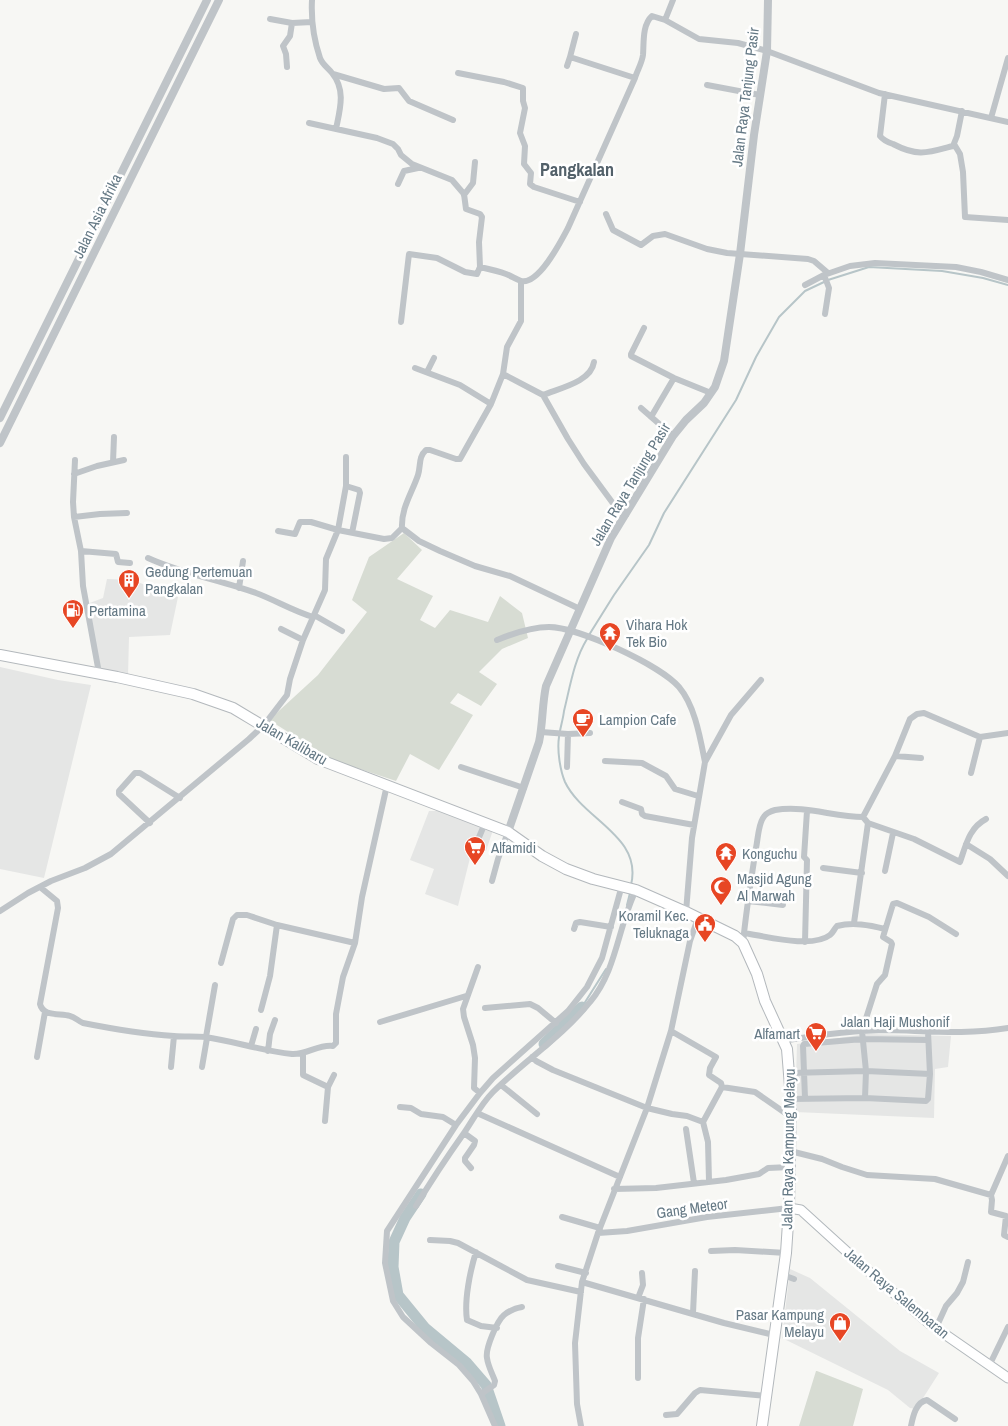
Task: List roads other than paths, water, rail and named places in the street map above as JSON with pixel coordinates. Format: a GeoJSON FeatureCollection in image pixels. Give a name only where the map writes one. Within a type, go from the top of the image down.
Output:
{"type":"FeatureCollection","features":[{"type":"Feature","properties":{"kind":"main road","name":"Jalan Kalibaru"},"geometry":{"type":"LineString","coordinates":[[0,655],[99,673],[193,694],[234,708],[318,759],[508,832],[542,856],[566,869],[593,879],[629,887]]}},
{"type":"Feature","properties":{"kind":"main road"},"geometry":{"type":"LineString","coordinates":[[629,887],[735,936],[744,938]]}},
{"type":"Feature","properties":{"kind":"main road","name":"Jalan Raya Kampung Melayu"},"geometry":{"type":"LineString","coordinates":[[744,938],[765,1000],[782,1042],[787,1049],[791,1099],[789,1208],[786,1253],[762,1426]]}},
{"type":"Feature","properties":{"kind":"main road","name":"Jalan Raya Salembaran"},"geometry":{"type":"LineString","coordinates":[[789,1208],[801,1210],[867,1270],[936,1328],[1008,1378]]}},
{"type":"Feature","properties":{"kind":"street","name":"Jalan Asia Afrika"},"geometry":{"type":"LineString","coordinates":[[0,418],[206,0]]}},
{"type":"Feature","properties":{"kind":"street","name":"Jalan Asia Afrika"},"geometry":{"type":"LineString","coordinates":[[0,443],[220,0]]}},
{"type":"Feature","properties":{"kind":"street"},"geometry":{"type":"LineString","coordinates":[[312,0],[312,22],[320,58],[333,74],[341,93],[342,100],[336,129]]}},
{"type":"Feature","properties":{"kind":"street"},"geometry":{"type":"LineString","coordinates":[[663,19],[673,0]]}},
{"type":"Feature","properties":{"kind":"street","name":"Jalan Raya Tanjung Pasir"},"geometry":{"type":"LineString","coordinates":[[508,832],[541,732],[542,702],[546,686],[573,631],[580,609],[611,538],[672,436],[704,403],[715,387],[724,361],[767,51],[768,0]]}},
{"type":"Feature","properties":{"kind":"street"},"geometry":{"type":"LineString","coordinates":[[480,267],[521,280],[532,279],[540,271],[560,242],[580,202],[635,78],[643,54],[642,44],[646,26],[649,17],[652,16],[663,19],[699,39],[738,43],[767,51],[831,74],[862,88],[1008,122]]}},
{"type":"Feature","properties":{"kind":"street"},"geometry":{"type":"LineString","coordinates":[[270,19],[312,22]]}},
{"type":"Feature","properties":{"kind":"street"},"geometry":{"type":"LineString","coordinates":[[287,66],[283,46],[290,36],[292,22]]}},
{"type":"Feature","properties":{"kind":"street"},"geometry":{"type":"LineString","coordinates":[[567,66],[576,34]]}},
{"type":"Feature","properties":{"kind":"street"},"geometry":{"type":"LineString","coordinates":[[570,57],[635,78]]}},
{"type":"Feature","properties":{"kind":"street"},"geometry":{"type":"LineString","coordinates":[[991,118],[1008,58]]}},
{"type":"Feature","properties":{"kind":"street"},"geometry":{"type":"LineString","coordinates":[[458,72],[523,88],[525,108],[520,134],[526,148],[524,164],[531,173],[530,184],[580,202]]}},
{"type":"Feature","properties":{"kind":"street"},"geometry":{"type":"LineString","coordinates":[[333,74],[384,89],[399,88],[409,101],[453,120]]}},
{"type":"Feature","properties":{"kind":"street"},"geometry":{"type":"LineString","coordinates":[[707,84],[760,94]]}},
{"type":"Feature","properties":{"kind":"street"},"geometry":{"type":"LineString","coordinates":[[885,94],[879,133],[883,140],[903,149],[922,154],[951,147],[954,144],[962,111]]}},
{"type":"Feature","properties":{"kind":"street"},"geometry":{"type":"LineString","coordinates":[[309,123],[377,138],[396,146],[403,157],[418,168],[450,179],[464,195],[466,209],[480,214],[482,217],[479,242],[480,267],[477,274],[468,273],[437,258],[409,254],[400,322]]}},
{"type":"Feature","properties":{"kind":"street"},"geometry":{"type":"LineString","coordinates":[[954,144],[960,154],[963,172],[965,217],[1008,220]]}},
{"type":"Feature","properties":{"kind":"street"},"geometry":{"type":"LineString","coordinates":[[464,195],[473,183],[475,162]]}},
{"type":"Feature","properties":{"kind":"street"},"geometry":{"type":"LineString","coordinates":[[398,184],[404,171],[418,168]]}},
{"type":"Feature","properties":{"kind":"street"},"geometry":{"type":"LineString","coordinates":[[606,214],[613,230],[641,244],[653,236],[665,234],[707,249],[814,261],[825,274],[828,284],[825,314]]}},
{"type":"Feature","properties":{"kind":"street"},"geometry":{"type":"LineString","coordinates":[[805,285],[825,274],[850,266],[875,262],[956,268],[981,272],[1008,280]]}},
{"type":"Feature","properties":{"kind":"street"},"geometry":{"type":"LineString","coordinates":[[278,531],[295,534],[298,524],[303,521],[380,539],[388,539],[392,538],[402,528],[403,514],[419,473],[420,459],[423,452],[430,450],[456,460],[460,459],[491,404],[503,374],[507,347],[521,321],[521,280]]}},
{"type":"Feature","properties":{"kind":"street"},"geometry":{"type":"LineString","coordinates":[[644,328],[631,356],[674,378],[711,393]]}},
{"type":"Feature","properties":{"kind":"street"},"geometry":{"type":"LineString","coordinates":[[427,372],[434,358]]}},
{"type":"Feature","properties":{"kind":"street"},"geometry":{"type":"LineString","coordinates":[[543,395],[587,376],[594,362]]}},
{"type":"Feature","properties":{"kind":"street"},"geometry":{"type":"LineString","coordinates":[[415,368],[460,385],[491,404]]}},
{"type":"Feature","properties":{"kind":"street"},"geometry":{"type":"LineString","coordinates":[[503,374],[543,395],[584,464],[612,502],[626,515]]}},
{"type":"Feature","properties":{"kind":"street"},"geometry":{"type":"LineString","coordinates":[[651,417],[674,378]]}},
{"type":"Feature","properties":{"kind":"street"},"geometry":{"type":"LineString","coordinates":[[642,408],[672,436]]}},
{"type":"Feature","properties":{"kind":"street"},"geometry":{"type":"LineString","coordinates":[[113,462],[114,437]]}},
{"type":"Feature","properties":{"kind":"street"},"geometry":{"type":"LineString","coordinates":[[0,911],[28,893],[86,868],[111,854],[180,798],[264,725],[287,695],[303,640],[326,582],[326,559],[338,530],[346,486],[346,457]]}},
{"type":"Feature","properties":{"kind":"street"},"geometry":{"type":"LineString","coordinates":[[75,460],[74,518],[81,551],[82,586],[99,673]]}},
{"type":"Feature","properties":{"kind":"street"},"geometry":{"type":"LineString","coordinates":[[74,474],[97,466],[124,460]]}},
{"type":"Feature","properties":{"kind":"street"},"geometry":{"type":"LineString","coordinates":[[346,486],[359,491],[352,533]]}},
{"type":"Feature","properties":{"kind":"street"},"geometry":{"type":"LineString","coordinates":[[74,518],[100,514],[127,513]]}},
{"type":"Feature","properties":{"kind":"street"},"geometry":{"type":"LineString","coordinates":[[402,528],[419,541],[440,551],[475,566],[510,576],[580,609]]}},
{"type":"Feature","properties":{"kind":"street"},"geometry":{"type":"LineString","coordinates":[[81,551],[112,553],[116,554],[118,562],[130,563]]}},
{"type":"Feature","properties":{"kind":"street"},"geometry":{"type":"LineString","coordinates":[[148,558],[171,568],[258,594],[297,612],[313,616],[342,631]]}},
{"type":"Feature","properties":{"kind":"street"},"geometry":{"type":"LineString","coordinates":[[239,588],[243,561]]}},
{"type":"Feature","properties":{"kind":"street"},"geometry":{"type":"LineString","coordinates":[[497,640],[529,629],[548,627],[573,631],[618,648],[666,674],[685,695],[694,718],[705,762]]}},
{"type":"Feature","properties":{"kind":"street"},"geometry":{"type":"LineString","coordinates":[[281,629],[303,640]]}},
{"type":"Feature","properties":{"kind":"street"},"geometry":{"type":"LineString","coordinates":[[686,912],[692,838],[705,762],[731,715],[761,680]]}},
{"type":"Feature","properties":{"kind":"street"},"geometry":{"type":"LineString","coordinates":[[863,818],[895,756],[910,720],[917,714],[924,714],[980,737],[1008,733]]}},
{"type":"Feature","properties":{"kind":"street"},"geometry":{"type":"LineString","coordinates":[[541,732],[590,733]]}},
{"type":"Feature","properties":{"kind":"street"},"geometry":{"type":"LineString","coordinates":[[566,734],[567,767]]}},
{"type":"Feature","properties":{"kind":"street"},"geometry":{"type":"LineString","coordinates":[[971,773],[980,737]]}},
{"type":"Feature","properties":{"kind":"street"},"geometry":{"type":"LineString","coordinates":[[895,756],[921,758]]}},
{"type":"Feature","properties":{"kind":"street"},"geometry":{"type":"LineString","coordinates":[[605,761],[642,763],[666,776],[675,789],[698,796]]}},
{"type":"Feature","properties":{"kind":"street"},"geometry":{"type":"LineString","coordinates":[[461,767],[524,788]]}},
{"type":"Feature","properties":{"kind":"street"},"geometry":{"type":"LineString","coordinates":[[150,823],[119,794],[119,791],[135,774],[140,773],[180,798]]}},
{"type":"Feature","properties":{"kind":"street"},"geometry":{"type":"LineString","coordinates":[[40,887],[57,901],[58,908],[40,1004],[45,1012],[70,1016],[80,1022],[131,1031],[206,1038],[252,1046],[268,1051],[294,1054],[326,1045],[332,1046],[336,1044],[336,1014],[343,977],[355,943],[362,897],[387,785]]}},
{"type":"Feature","properties":{"kind":"street"},"geometry":{"type":"LineString","coordinates":[[622,802],[637,806],[645,816],[694,825]]}},
{"type":"Feature","properties":{"kind":"street"},"geometry":{"type":"LineString","coordinates":[[885,929],[854,924],[837,926],[831,935],[824,939],[805,942],[744,938],[748,901],[763,818],[775,810],[807,811],[863,818],[868,823],[914,839],[960,862],[967,839],[975,828],[986,819]]}},
{"type":"Feature","properties":{"kind":"street"},"geometry":{"type":"LineString","coordinates":[[805,942],[807,860],[804,857],[807,811]]}},
{"type":"Feature","properties":{"kind":"street"},"geometry":{"type":"LineString","coordinates":[[477,842],[485,823]]}},
{"type":"Feature","properties":{"kind":"street"},"geometry":{"type":"LineString","coordinates":[[854,924],[868,823]]}},
{"type":"Feature","properties":{"kind":"street"},"geometry":{"type":"LineString","coordinates":[[492,881],[508,832]]}},
{"type":"Feature","properties":{"kind":"street"},"geometry":{"type":"LineString","coordinates":[[885,870],[893,833]]}},
{"type":"Feature","properties":{"kind":"street"},"geometry":{"type":"LineString","coordinates":[[966,844],[990,859],[1008,876]]}},
{"type":"Feature","properties":{"kind":"street"},"geometry":{"type":"LineString","coordinates":[[823,868],[862,873]]}},
{"type":"Feature","properties":{"kind":"street"},"geometry":{"type":"LineString","coordinates":[[495,1426],[486,1391],[403,1317],[393,1301],[385,1263],[387,1232],[456,1125],[480,1093],[493,1078],[556,1023],[578,1001],[602,958],[611,927],[629,887]]}},
{"type":"Feature","properties":{"kind":"street"},"geometry":{"type":"LineString","coordinates":[[416,1206],[426,1188],[490,1096],[560,1034],[597,993],[611,966],[628,906],[629,887]]}},
{"type":"Feature","properties":{"kind":"street"},"geometry":{"type":"LineString","coordinates":[[748,901],[783,905]]}},
{"type":"Feature","properties":{"kind":"street"},"geometry":{"type":"LineString","coordinates":[[865,1098],[866,1071],[862,1031],[877,984],[885,975],[892,944],[883,938],[893,904],[896,903],[929,917],[956,934]]}},
{"type":"Feature","properties":{"kind":"street"},"geometry":{"type":"LineString","coordinates":[[221,963],[234,916],[247,916],[355,943]]}},
{"type":"Feature","properties":{"kind":"street"},"geometry":{"type":"LineString","coordinates":[[581,1426],[577,1404],[575,1343],[582,1282],[614,1189],[647,1108],[671,1031],[690,941],[698,918]]}},
{"type":"Feature","properties":{"kind":"street"},"geometry":{"type":"LineString","coordinates":[[574,929],[576,923],[580,922],[611,927]]}},
{"type":"Feature","properties":{"kind":"street"},"geometry":{"type":"LineString","coordinates":[[261,1010],[270,976],[277,925]]}},
{"type":"Feature","properties":{"kind":"street"},"geometry":{"type":"LineString","coordinates":[[478,967],[466,996],[463,1009],[476,1058],[474,1088],[480,1093]]}},
{"type":"Feature","properties":{"kind":"street"},"geometry":{"type":"LineString","coordinates":[[202,1067],[215,985]]}},
{"type":"Feature","properties":{"kind":"street"},"geometry":{"type":"LineString","coordinates":[[380,1022],[466,996]]}},
{"type":"Feature","properties":{"kind":"street"},"geometry":{"type":"LineString","coordinates":[[486,1008],[530,1004],[556,1023]]}},
{"type":"Feature","properties":{"kind":"street"},"geometry":{"type":"LineString","coordinates":[[37,1057],[45,1012]]}},
{"type":"Feature","properties":{"kind":"street"},"geometry":{"type":"LineString","coordinates":[[268,1051],[270,1034],[275,1020]]}},
{"type":"Feature","properties":{"kind":"street","name":"Jalan Haji Mushonif"},"geometry":{"type":"LineString","coordinates":[[782,1042],[822,1034],[862,1031],[889,1030],[960,1033],[1008,1028]]}},
{"type":"Feature","properties":{"kind":"street"},"geometry":{"type":"LineString","coordinates":[[252,1046],[256,1029]]}},
{"type":"Feature","properties":{"kind":"street"},"geometry":{"type":"LineString","coordinates":[[671,1031],[716,1058],[710,1068],[709,1075],[721,1083],[722,1087]]}},
{"type":"Feature","properties":{"kind":"street"},"geometry":{"type":"LineString","coordinates":[[791,1099],[865,1098],[926,1101],[928,1099],[930,1074],[928,1032]]}},
{"type":"Feature","properties":{"kind":"street"},"geometry":{"type":"LineString","coordinates":[[171,1067],[174,1036]]}},
{"type":"Feature","properties":{"kind":"street"},"geometry":{"type":"LineString","coordinates":[[805,1098],[804,1044],[863,1039],[927,1040]]}},
{"type":"Feature","properties":{"kind":"street"},"geometry":{"type":"LineString","coordinates":[[303,1053],[303,1075],[328,1087]]}},
{"type":"Feature","properties":{"kind":"street"},"geometry":{"type":"LineString","coordinates":[[532,1057],[553,1070],[647,1108],[686,1115],[703,1122]]}},
{"type":"Feature","properties":{"kind":"street"},"geometry":{"type":"LineString","coordinates":[[790,1073],[866,1071],[930,1074]]}},
{"type":"Feature","properties":{"kind":"street"},"geometry":{"type":"LineString","coordinates":[[325,1121],[328,1087],[334,1075]]}},
{"type":"Feature","properties":{"kind":"street"},"geometry":{"type":"LineString","coordinates":[[501,1085],[537,1114]]}},
{"type":"Feature","properties":{"kind":"street"},"geometry":{"type":"LineString","coordinates":[[722,1087],[755,1092],[791,1117]]}},
{"type":"Feature","properties":{"kind":"street"},"geometry":{"type":"LineString","coordinates":[[709,1181],[708,1142],[703,1122],[722,1087]]}},
{"type":"Feature","properties":{"kind":"street"},"geometry":{"type":"LineString","coordinates":[[400,1107],[411,1108],[421,1114],[443,1117],[456,1125]]}},
{"type":"Feature","properties":{"kind":"street"},"geometry":{"type":"LineString","coordinates":[[477,1113],[620,1177]]}},
{"type":"Feature","properties":{"kind":"street"},"geometry":{"type":"LineString","coordinates":[[686,1129],[694,1183]]}},
{"type":"Feature","properties":{"kind":"street"},"geometry":{"type":"LineString","coordinates":[[464,1133],[475,1141],[465,1158],[465,1162],[471,1168]]}},
{"type":"Feature","properties":{"kind":"street"},"geometry":{"type":"LineString","coordinates":[[790,1150],[867,1174],[935,1179],[991,1195]]}},
{"type":"Feature","properties":{"kind":"street"},"geometry":{"type":"LineString","coordinates":[[1008,1156],[991,1195],[991,1212],[1006,1216],[1004,1235],[1008,1237]]}},
{"type":"Feature","properties":{"kind":"street"},"geometry":{"type":"LineString","coordinates":[[614,1189],[656,1188],[759,1174],[768,1168],[790,1167]]}},
{"type":"Feature","properties":{"kind":"street","name":"Gang Meteor"},"geometry":{"type":"LineString","coordinates":[[599,1230],[627,1231],[707,1217],[789,1208]]}},
{"type":"Feature","properties":{"kind":"street"},"geometry":{"type":"LineString","coordinates":[[562,1217],[599,1230]]}},
{"type":"Feature","properties":{"kind":"street"},"geometry":{"type":"LineString","coordinates":[[430,1240],[450,1240],[527,1280],[581,1292]]}},
{"type":"Feature","properties":{"kind":"street"},"geometry":{"type":"LineString","coordinates":[[711,1251],[735,1250],[786,1253]]}},
{"type":"Feature","properties":{"kind":"street"},"geometry":{"type":"LineString","coordinates":[[476,1252],[471,1268],[466,1307],[467,1320],[481,1326],[497,1328]]}},
{"type":"Feature","properties":{"kind":"street"},"geometry":{"type":"LineString","coordinates":[[936,1328],[943,1311],[962,1282],[968,1262]]}},
{"type":"Feature","properties":{"kind":"street"},"geometry":{"type":"LineString","coordinates":[[558,1266],[586,1274]]}},
{"type":"Feature","properties":{"kind":"street"},"geometry":{"type":"LineString","coordinates":[[692,1313],[695,1271]]}},
{"type":"Feature","properties":{"kind":"street"},"geometry":{"type":"LineString","coordinates":[[638,1378],[638,1338],[642,1273]]}},
{"type":"Feature","properties":{"kind":"street"},"geometry":{"type":"LineString","coordinates":[[783,1275],[794,1279]]}},
{"type":"Feature","properties":{"kind":"street"},"geometry":{"type":"LineString","coordinates":[[582,1282],[724,1323],[774,1335]]}},
{"type":"Feature","properties":{"kind":"street"},"geometry":{"type":"LineString","coordinates":[[486,1391],[494,1385],[487,1354],[491,1338],[504,1315],[522,1307]]}},
{"type":"Feature","properties":{"kind":"street"},"geometry":{"type":"LineString","coordinates":[[989,1366],[1008,1328]]}},
{"type":"Feature","properties":{"kind":"street"},"geometry":{"type":"LineString","coordinates":[[666,1415],[677,1414],[695,1393],[700,1390],[766,1396]]}},
{"type":"Feature","properties":{"kind":"street"},"geometry":{"type":"LineString","coordinates":[[911,1426],[912,1417],[918,1404],[924,1400],[927,1400],[955,1419]]}},
{"type":"Feature","properties":{"kind":"waterway"},"geometry":{"type":"LineString","coordinates":[[828,280],[869,267],[942,271],[983,278],[1008,285]]}},
{"type":"Feature","properties":{"kind":"waterway"},"geometry":{"type":"LineString","coordinates":[[589,635],[649,545],[664,513],[736,400],[756,357],[779,317],[805,291],[824,282]]}},
{"type":"Feature","properties":{"kind":"waterway"},"geometry":{"type":"LineString","coordinates":[[587,639],[570,683],[559,734],[560,766],[565,782],[573,795],[609,829],[628,854],[632,868],[631,885]]}},
{"type":"Feature","properties":{"kind":"waterway"},"geometry":{"type":"LineString","coordinates":[[627,905],[630,893]]}},
{"type":"Feature","properties":{"kind":"waterway"},"geometry":{"type":"LineString","coordinates":[[582,1007],[606,969]]}},
{"type":"Feature","properties":{"kind":"waterway"},"geometry":{"type":"LineString","coordinates":[[544,1044],[582,1007]]}},
{"type":"Feature","properties":{"kind":"waterway"},"geometry":{"type":"LineString","coordinates":[[421,1194],[405,1218],[394,1242],[393,1267],[398,1295],[425,1328],[467,1363],[486,1385],[500,1426]]}},
{"type":"Feature","properties":{"kind":"place","name":"Gedung Pertemuan Pangkalan"},"geometry":{"type":"Point","coordinates":[129,599]}},
{"type":"Feature","properties":{"kind":"place","name":"Pertamina"},"geometry":{"type":"Point","coordinates":[73,629]}},
{"type":"Feature","properties":{"kind":"place","name":"Vihara Hok Tek Bio"},"geometry":{"type":"Point","coordinates":[610,652]}},
{"type":"Feature","properties":{"kind":"place","name":"Lampion Cafe"},"geometry":{"type":"Point","coordinates":[583,738]}},
{"type":"Feature","properties":{"kind":"place","name":"Alfamidi"},"geometry":{"type":"Point","coordinates":[475,866]}},
{"type":"Feature","properties":{"kind":"place","name":"Konguchu"},"geometry":{"type":"Point","coordinates":[726,872]}},
{"type":"Feature","properties":{"kind":"place","name":"Masjid Agung Al Marwah"},"geometry":{"type":"Point","coordinates":[721,906]}},
{"type":"Feature","properties":{"kind":"place","name":"Koramil Kec. Teluknaga"},"geometry":{"type":"Point","coordinates":[705,943]}},
{"type":"Feature","properties":{"kind":"place","name":"Alfamart"},"geometry":{"type":"Point","coordinates":[816,1052]}},
{"type":"Feature","properties":{"kind":"place","name":"Pasar Kampung Melayu"},"geometry":{"type":"Point","coordinates":[840,1342]}},
{"type":"Feature","properties":{"kind":"district","name":"Pangkalan"},"geometry":{"type":"Point","coordinates":[577,169]}}]}
